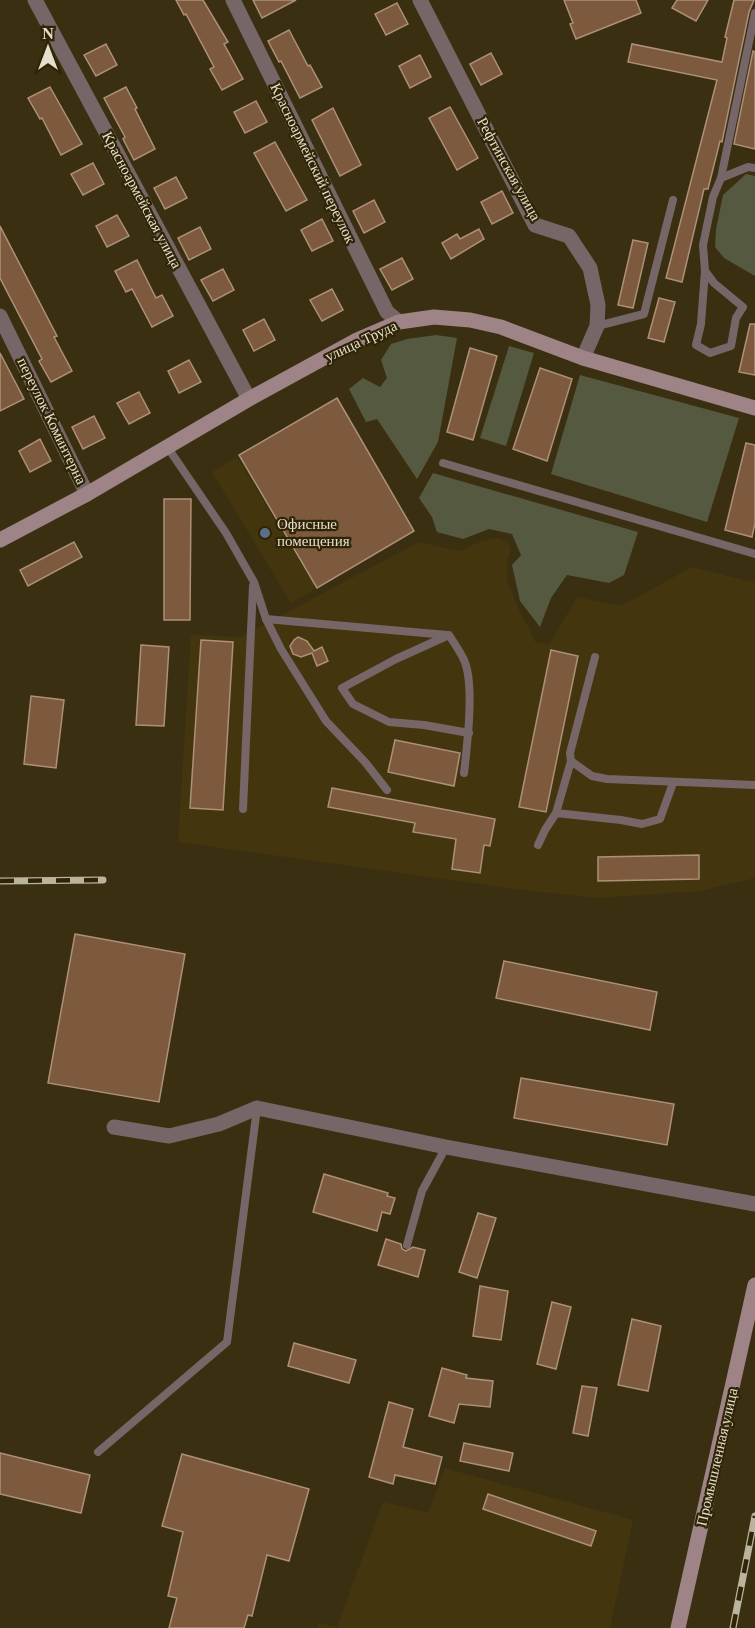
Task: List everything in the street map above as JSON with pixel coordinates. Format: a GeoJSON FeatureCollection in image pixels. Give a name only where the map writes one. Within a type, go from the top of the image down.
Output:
{"type":"FeatureCollection","features":[{"type":"Feature","properties":{"kind":"street","name":"Красноармейская улица"},"geometry":{"type":"LineString","coordinates":[[35,0],[249,399]]}},
{"type":"Feature","properties":{"kind":"street","name":"Красноармейский переулок"},"geometry":{"type":"LineString","coordinates":[[233,0],[387,312],[399,322]]}},
{"type":"Feature","properties":{"kind":"street","name":"Рефтинская улица"},"geometry":{"type":"LineString","coordinates":[[420,0],[535,225],[569,236],[590,268],[598,305],[597,326],[583,358]]}},
{"type":"Feature","properties":{"kind":"street","name":"переулок Коминтерна"},"geometry":{"type":"LineString","coordinates":[[0,316],[87,494]]}},
{"type":"Feature","properties":{"kind":"street","name":"улица Труда"},"geometry":{"type":"LineString","coordinates":[[0,540],[87,494],[249,399],[355,341],[399,322],[434,318],[470,320],[501,327],[583,358],[755,408]]}},
{"type":"Feature","properties":{"kind":"street"},"geometry":{"type":"LineString","coordinates":[[114,1127],[170,1136],[219,1124],[257,1108],[447,1147],[755,1204]]}},
{"type":"Feature","properties":{"kind":"street","name":"Промышленная улица"},"geometry":{"type":"LineString","coordinates":[[678,1628],[755,1285]]}},
{"type":"Feature","properties":{"kind":"lane"},"geometry":{"type":"LineString","coordinates":[[705,272],[714,283],[743,307],[736,318],[731,346],[710,353],[696,345],[701,324],[705,272],[703,245],[752,45],[755,13]]}},
{"type":"Feature","properties":{"kind":"lane"},"geometry":{"type":"LineString","coordinates":[[721,178],[748,167],[755,168]]}},
{"type":"Feature","properties":{"kind":"lane"},"geometry":{"type":"LineString","coordinates":[[597,326],[644,314],[673,200]]}},
{"type":"Feature","properties":{"kind":"lane"},"geometry":{"type":"LineString","coordinates":[[168,448],[226,533],[254,582],[266,619],[281,649],[326,721],[365,762],[387,790]]}},
{"type":"Feature","properties":{"kind":"lane"},"geometry":{"type":"LineString","coordinates":[[443,463],[755,554]]}},
{"type":"Feature","properties":{"kind":"lane"},"geometry":{"type":"LineString","coordinates":[[243,809],[254,582]]}},
{"type":"Feature","properties":{"kind":"lane"},"geometry":{"type":"LineString","coordinates":[[266,619],[449,635]]}},
{"type":"Feature","properties":{"kind":"lane"},"geometry":{"type":"LineString","coordinates":[[449,635],[465,662],[469,688],[469,733],[464,773]]}},
{"type":"Feature","properties":{"kind":"lane"},"geometry":{"type":"LineString","coordinates":[[449,635],[396,659],[342,688],[353,704],[389,722],[469,733]]}},
{"type":"Feature","properties":{"kind":"lane"},"geometry":{"type":"LineString","coordinates":[[538,845],[556,813],[571,761],[570,753],[595,657]]}},
{"type":"Feature","properties":{"kind":"lane"},"geometry":{"type":"LineString","coordinates":[[571,761],[592,776],[607,779],[755,785]]}},
{"type":"Feature","properties":{"kind":"lane"},"geometry":{"type":"LineString","coordinates":[[556,813],[642,824],[660,819],[673,783]]}},
{"type":"Feature","properties":{"kind":"lane"},"geometry":{"type":"LineString","coordinates":[[98,1452],[227,1342],[257,1108]]}},
{"type":"Feature","properties":{"kind":"lane"},"geometry":{"type":"LineString","coordinates":[[406,1245],[422,1191],[447,1147]]}},
{"type":"Feature","properties":{"kind":"shaded area"},"geometry":{"type":"Polygon","coordinates":[[[237,457],[316,588],[291,603],[212,472],[237,457]]]}},
{"type":"Feature","properties":{"kind":"shaded area"},"geometry":{"type":"Polygon","coordinates":[[[496,538],[507,541],[511,549],[507,561],[507,580],[522,617],[534,641],[549,645],[577,597],[621,606],[692,567],[755,583],[755,878],[700,891],[598,898],[522,890],[178,842],[191,635],[241,637],[419,542],[459,551],[496,538]]]}},
{"type":"Feature","properties":{"kind":"shaded area"},"geometry":{"type":"Polygon","coordinates":[[[445,1468],[633,1520],[610,1628],[317,1628],[318,1623],[337,1627],[383,1502],[428,1513],[445,1468]]]}},
{"type":"Feature","properties":{"kind":"green space"},"geometry":{"type":"Polygon","coordinates":[[[746,174],[755,176],[755,276],[724,258],[715,247],[723,195],[746,174]]]}},
{"type":"Feature","properties":{"kind":"green space"},"geometry":{"type":"Polygon","coordinates":[[[436,335],[457,338],[438,442],[417,479],[377,419],[366,422],[349,389],[363,378],[380,387],[387,378],[381,360],[391,344],[436,335]]]}},
{"type":"Feature","properties":{"kind":"green space"},"geometry":{"type":"Polygon","coordinates":[[[509,346],[534,353],[506,446],[480,438],[509,346]]]}},
{"type":"Feature","properties":{"kind":"green space"},"geometry":{"type":"Polygon","coordinates":[[[580,375],[739,418],[707,522],[551,474],[580,375]]]}},
{"type":"Feature","properties":{"kind":"green space"},"geometry":{"type":"Polygon","coordinates":[[[433,473],[638,532],[624,575],[609,583],[567,575],[551,598],[540,627],[520,601],[512,565],[521,555],[512,534],[489,529],[463,539],[437,532],[432,517],[419,498],[433,473]]]}},
{"type":"Feature","properties":{"kind":"building"},"geometry":{"type":"Polygon","coordinates":[[[176,0],[203,0],[228,42],[224,44],[243,79],[222,90],[210,69],[214,67],[176,0]]]}},
{"type":"Feature","properties":{"kind":"building"},"geometry":{"type":"Polygon","coordinates":[[[253,0],[296,0],[262,18],[253,0]]]}},
{"type":"Feature","properties":{"kind":"building"},"geometry":{"type":"Polygon","coordinates":[[[564,0],[636,0],[641,13],[576,39],[570,24],[573,23],[564,0]]]}},
{"type":"Feature","properties":{"kind":"building"},"geometry":{"type":"Polygon","coordinates":[[[677,0],[708,0],[696,21],[672,8],[677,0]]]}},
{"type":"Feature","properties":{"kind":"building"},"geometry":{"type":"Polygon","coordinates":[[[734,0],[754,0],[749,12],[722,142],[720,141],[708,189],[704,189],[682,282],[666,278],[717,80],[628,62],[632,44],[722,62],[727,38],[725,37],[734,0]]]}},
{"type":"Feature","properties":{"kind":"building"},"geometry":{"type":"Polygon","coordinates":[[[397,3],[408,24],[386,35],[375,14],[397,3]]]}},
{"type":"Feature","properties":{"kind":"building"},"geometry":{"type":"Polygon","coordinates":[[[289,30],[322,87],[300,98],[268,41],[289,30]]]}},
{"type":"Feature","properties":{"kind":"building"},"geometry":{"type":"Polygon","coordinates":[[[106,44],[117,65],[96,76],[84,55],[106,44]]]}},
{"type":"Feature","properties":{"kind":"building"},"geometry":{"type":"Polygon","coordinates":[[[753,51],[755,52],[755,149],[734,144],[753,51]]]}},
{"type":"Feature","properties":{"kind":"building"},"geometry":{"type":"Polygon","coordinates":[[[491,53],[502,74],[481,85],[470,64],[491,53]]]}},
{"type":"Feature","properties":{"kind":"building"},"geometry":{"type":"Polygon","coordinates":[[[420,55],[431,77],[410,88],[399,66],[420,55]]]}},
{"type":"Feature","properties":{"kind":"building"},"geometry":{"type":"Polygon","coordinates":[[[50,87],[82,144],[61,155],[42,118],[40,119],[28,98],[50,87]]]}},
{"type":"Feature","properties":{"kind":"building"},"geometry":{"type":"Polygon","coordinates":[[[126,87],[155,149],[134,160],[123,139],[125,137],[104,98],[126,87]]]}},
{"type":"Feature","properties":{"kind":"building"},"geometry":{"type":"Polygon","coordinates":[[[256,101],[267,122],[245,133],[234,112],[256,101]]]}},
{"type":"Feature","properties":{"kind":"building"},"geometry":{"type":"Polygon","coordinates":[[[450,107],[478,158],[457,170],[429,118],[450,107]]]}},
{"type":"Feature","properties":{"kind":"building"},"geometry":{"type":"Polygon","coordinates":[[[333,108],[361,165],[340,176],[312,120],[333,108]]]}},
{"type":"Feature","properties":{"kind":"building"},"geometry":{"type":"Polygon","coordinates":[[[275,142],[307,200],[286,211],[254,153],[275,142]]]}},
{"type":"Feature","properties":{"kind":"building"},"geometry":{"type":"Polygon","coordinates":[[[93,163],[104,184],[83,195],[71,174],[93,163]]]}},
{"type":"Feature","properties":{"kind":"building"},"geometry":{"type":"Polygon","coordinates":[[[176,177],[187,198],[165,209],[154,188],[176,177]]]}},
{"type":"Feature","properties":{"kind":"building"},"geometry":{"type":"Polygon","coordinates":[[[502,191],[513,213],[492,224],[481,202],[502,191]]]}},
{"type":"Feature","properties":{"kind":"building"},"geometry":{"type":"Polygon","coordinates":[[[374,200],[385,222],[364,233],[353,211],[374,200]]]}},
{"type":"Feature","properties":{"kind":"building"},"geometry":{"type":"Polygon","coordinates":[[[117,215],[129,236],[107,247],[96,226],[117,215]]]}},
{"type":"Feature","properties":{"kind":"building"},"geometry":{"type":"Polygon","coordinates":[[[322,219],[333,241],[312,251],[301,230],[322,219]]]}},
{"type":"Feature","properties":{"kind":"building"},"geometry":{"type":"Polygon","coordinates":[[[0,226],[57,336],[54,337],[72,371],[51,382],[39,361],[42,359],[0,278],[0,226]]]}},
{"type":"Feature","properties":{"kind":"building"},"geometry":{"type":"Polygon","coordinates":[[[200,227],[211,249],[189,260],[178,238],[200,227]]]}},
{"type":"Feature","properties":{"kind":"building"},"geometry":{"type":"Polygon","coordinates":[[[479,229],[484,239],[451,259],[442,243],[457,234],[460,239],[479,229]]]}},
{"type":"Feature","properties":{"kind":"building"},"geometry":{"type":"Polygon","coordinates":[[[633,240],[648,243],[633,308],[618,305],[633,240]]]}},
{"type":"Feature","properties":{"kind":"building"},"geometry":{"type":"Polygon","coordinates":[[[402,258],[413,279],[392,290],[380,269],[402,258]]]}},
{"type":"Feature","properties":{"kind":"building"},"geometry":{"type":"Polygon","coordinates":[[[137,260],[156,298],[162,295],[173,316],[152,327],[132,289],[126,292],[115,271],[137,260]]]}},
{"type":"Feature","properties":{"kind":"building"},"geometry":{"type":"Polygon","coordinates":[[[223,269],[234,290],[213,301],[201,280],[223,269]]]}},
{"type":"Feature","properties":{"kind":"building"},"geometry":{"type":"Polygon","coordinates":[[[332,289],[343,310],[322,321],[310,300],[332,289]]]}},
{"type":"Feature","properties":{"kind":"building"},"geometry":{"type":"Polygon","coordinates":[[[659,298],[675,302],[664,342],[648,338],[659,298]]]}},
{"type":"Feature","properties":{"kind":"building"},"geometry":{"type":"Polygon","coordinates":[[[264,319],[275,340],[254,351],[243,330],[264,319]]]}},
{"type":"Feature","properties":{"kind":"building"},"geometry":{"type":"Polygon","coordinates":[[[750,324],[755,324],[755,375],[739,372],[750,324]]]}},
{"type":"Feature","properties":{"kind":"building"},"geometry":{"type":"Polygon","coordinates":[[[470,348],[497,356],[473,440],[447,432],[470,348]]]}},
{"type":"Feature","properties":{"kind":"building"},"geometry":{"type":"Polygon","coordinates":[[[0,353],[24,399],[0,411],[0,353]]]}},
{"type":"Feature","properties":{"kind":"building"},"geometry":{"type":"Polygon","coordinates":[[[189,360],[201,382],[179,393],[168,371],[189,360]]]}},
{"type":"Feature","properties":{"kind":"building"},"geometry":{"type":"Polygon","coordinates":[[[540,368],[572,379],[547,461],[513,449],[540,368]]]}},
{"type":"Feature","properties":{"kind":"building"},"geometry":{"type":"Polygon","coordinates":[[[139,392],[150,413],[129,424],[117,403],[139,392]]]}},
{"type":"Feature","properties":{"kind":"building"},"geometry":{"type":"Polygon","coordinates":[[[337,398],[414,531],[317,588],[239,455],[337,398]]]}},
{"type":"Feature","properties":{"kind":"building"},"geometry":{"type":"Polygon","coordinates":[[[94,416],[105,438],[83,449],[72,427],[94,416]]]}},
{"type":"Feature","properties":{"kind":"building"},"geometry":{"type":"Polygon","coordinates":[[[40,439],[51,461],[30,472],[19,451],[40,439]]]}},
{"type":"Feature","properties":{"kind":"building"},"geometry":{"type":"Polygon","coordinates":[[[746,443],[755,445],[755,523],[752,537],[725,530],[746,443]]]}},
{"type":"Feature","properties":{"kind":"building"},"geometry":{"type":"Polygon","coordinates":[[[164,499],[191,499],[190,620],[164,620],[164,499]]]}},
{"type":"Feature","properties":{"kind":"building"},"geometry":{"type":"Polygon","coordinates":[[[74,542],[82,557],[28,586],[20,570],[74,542]]]}},
{"type":"Feature","properties":{"kind":"building"},"geometry":{"type":"Polygon","coordinates":[[[298,637],[307,641],[314,651],[322,647],[328,661],[317,666],[312,653],[301,657],[293,654],[290,646],[298,637]]]}},
{"type":"Feature","properties":{"kind":"building"},"geometry":{"type":"Polygon","coordinates":[[[201,640],[233,642],[223,810],[190,808],[201,640]]]}},
{"type":"Feature","properties":{"kind":"building"},"geometry":{"type":"Polygon","coordinates":[[[141,645],[169,647],[164,726],[136,725],[141,645]]]}},
{"type":"Feature","properties":{"kind":"building"},"geometry":{"type":"Polygon","coordinates":[[[551,650],[578,656],[546,812],[519,807],[551,650]]]}},
{"type":"Feature","properties":{"kind":"building"},"geometry":{"type":"Polygon","coordinates":[[[31,696],[64,700],[56,768],[24,764],[31,696]]]}},
{"type":"Feature","properties":{"kind":"building"},"geometry":{"type":"Polygon","coordinates":[[[395,740],[460,753],[454,786],[388,772],[395,740]]]}},
{"type":"Feature","properties":{"kind":"building"},"geometry":{"type":"Polygon","coordinates":[[[332,788],[495,819],[490,846],[484,845],[480,873],[452,869],[456,839],[413,832],[415,823],[328,807],[332,788]]]}},
{"type":"Feature","properties":{"kind":"building"},"geometry":{"type":"Polygon","coordinates":[[[699,855],[699,879],[598,881],[598,857],[699,855]]]}},
{"type":"Feature","properties":{"kind":"building"},"geometry":{"type":"Polygon","coordinates":[[[75,934],[185,954],[159,1102],[48,1083],[75,934]]]}},
{"type":"Feature","properties":{"kind":"building"},"geometry":{"type":"Polygon","coordinates":[[[504,961],[657,992],[650,1030],[496,998],[504,961]]]}},
{"type":"Feature","properties":{"kind":"building"},"geometry":{"type":"Polygon","coordinates":[[[521,1078],[674,1104],[667,1145],[514,1118],[521,1078]]]}},
{"type":"Feature","properties":{"kind":"building"},"geometry":{"type":"Polygon","coordinates":[[[324,1174],[388,1193],[387,1196],[395,1198],[390,1214],[382,1212],[377,1231],[313,1212],[324,1174]]]}},
{"type":"Feature","properties":{"kind":"building"},"geometry":{"type":"Polygon","coordinates":[[[478,1213],[496,1218],[477,1278],[459,1272],[478,1213]]]}},
{"type":"Feature","properties":{"kind":"building"},"geometry":{"type":"Polygon","coordinates":[[[386,1239],[401,1244],[402,1249],[406,1251],[413,1247],[425,1250],[418,1277],[378,1265],[386,1239]]]}},
{"type":"Feature","properties":{"kind":"building"},"geometry":{"type":"Polygon","coordinates":[[[480,1286],[508,1291],[501,1340],[473,1336],[480,1286]]]}},
{"type":"Feature","properties":{"kind":"building"},"geometry":{"type":"Polygon","coordinates":[[[552,1302],[571,1307],[556,1369],[537,1364],[552,1302]]]}},
{"type":"Feature","properties":{"kind":"building"},"geometry":{"type":"Polygon","coordinates":[[[632,1319],[661,1326],[648,1391],[618,1385],[632,1319]]]}},
{"type":"Feature","properties":{"kind":"building"},"geometry":{"type":"Polygon","coordinates":[[[294,1343],[356,1360],[349,1383],[288,1366],[294,1343]]]}},
{"type":"Feature","properties":{"kind":"building"},"geometry":{"type":"Polygon","coordinates":[[[442,1368],[467,1375],[466,1378],[493,1381],[490,1407],[459,1404],[454,1423],[429,1416],[442,1368]]]}},
{"type":"Feature","properties":{"kind":"building"},"geometry":{"type":"Polygon","coordinates":[[[582,1386],[597,1388],[588,1436],[573,1433],[582,1386]]]}},
{"type":"Feature","properties":{"kind":"building"},"geometry":{"type":"Polygon","coordinates":[[[389,1402],[413,1409],[403,1447],[442,1457],[435,1484],[395,1475],[393,1484],[369,1477],[389,1402]]]}},
{"type":"Feature","properties":{"kind":"building"},"geometry":{"type":"Polygon","coordinates":[[[464,1443],[513,1453],[509,1471],[460,1461],[464,1443]]]}},
{"type":"Feature","properties":{"kind":"building"},"geometry":{"type":"Polygon","coordinates":[[[0,1453],[90,1475],[81,1513],[0,1494],[0,1453]]]}},
{"type":"Feature","properties":{"kind":"building"},"geometry":{"type":"Polygon","coordinates":[[[182,1454],[309,1489],[289,1561],[267,1555],[252,1616],[248,1615],[244,1628],[169,1628],[177,1598],[168,1596],[183,1532],[162,1526],[182,1454]]]}},
{"type":"Feature","properties":{"kind":"building"},"geometry":{"type":"Polygon","coordinates":[[[488,1494],[596,1531],[591,1546],[483,1509],[488,1494]]]}},
{"type":"Feature","properties":{"kind":"railway"},"geometry":{"type":"LineString","coordinates":[[0,881],[103,880]]}},
{"type":"Feature","properties":{"kind":"railway"},"geometry":{"type":"LineString","coordinates":[[733,1628],[755,1516]]}},
{"type":"Feature","properties":{"kind":"place","name":"Офисные помещения"},"geometry":{"type":"Point","coordinates":[265,533]}}]}
